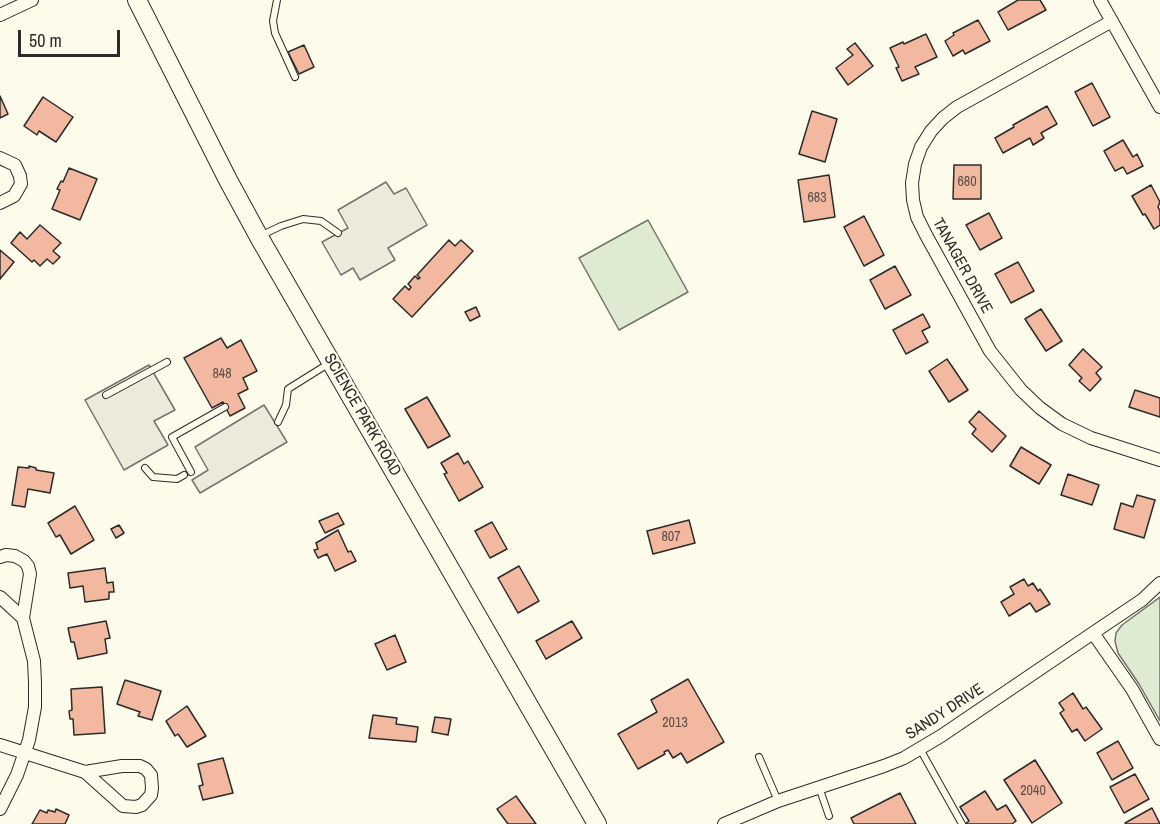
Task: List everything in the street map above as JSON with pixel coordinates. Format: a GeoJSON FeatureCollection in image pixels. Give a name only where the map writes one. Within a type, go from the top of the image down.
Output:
{"type":"FeatureCollection","features":[{"type":"Feature","properties":{"kind":"main road","name":"SCIENCE PARK ROAD"},"geometry":{"type":"LineString","coordinates":[[137,0],[259,237],[597,824]]}},
{"type":"Feature","properties":{"kind":"street"},"geometry":{"type":"LineString","coordinates":[[0,15],[32,0]]}},
{"type":"Feature","properties":{"kind":"street"},"geometry":{"type":"LineString","coordinates":[[1100,0],[1160,107]]}},
{"type":"Feature","properties":{"kind":"street","name":"TANAGER DRIVE"},"geometry":{"type":"LineString","coordinates":[[1112,21],[957,107],[943,118],[921,147],[912,183],[913,200],[917,217],[926,235],[990,351],[1021,390],[1062,424],[1100,441],[1160,459]]}},
{"type":"Feature","properties":{"kind":"street"},"geometry":{"type":"LineString","coordinates":[[0,158],[15,165],[21,184],[14,196],[0,203]]}},
{"type":"Feature","properties":{"kind":"street"},"geometry":{"type":"LineString","coordinates":[[0,557],[15,556],[28,566],[30,574],[23,618],[34,661],[35,683],[35,707],[25,753],[0,809]]}},
{"type":"Feature","properties":{"kind":"street","name":"SANDY DRIVE"},"geometry":{"type":"LineString","coordinates":[[726,823],[819,786],[884,766],[920,749],[958,726],[1142,600],[1160,583]]}},
{"type":"Feature","properties":{"kind":"street"},"geometry":{"type":"LineString","coordinates":[[0,597],[23,618]]}},
{"type":"Feature","properties":{"kind":"street"},"geometry":{"type":"LineString","coordinates":[[1094,633],[1132,688],[1160,739]]}},
{"type":"Feature","properties":{"kind":"street"},"geometry":{"type":"LineString","coordinates":[[0,745],[85,772],[123,806],[142,805],[151,795],[153,788],[151,776],[140,766],[122,766],[85,772]]}},
{"type":"Feature","properties":{"kind":"lane"},"geometry":{"type":"LineString","coordinates":[[277,0],[273,21],[275,33],[294,77]]}},
{"type":"Feature","properties":{"kind":"lane"},"geometry":{"type":"LineString","coordinates":[[259,237],[280,226],[303,219],[321,221],[338,233]]}},
{"type":"Feature","properties":{"kind":"lane"},"geometry":{"type":"LineString","coordinates":[[106,395],[167,362]]}},
{"type":"Feature","properties":{"kind":"lane"},"geometry":{"type":"LineString","coordinates":[[278,422],[286,405],[288,389],[331,362]]}},
{"type":"Feature","properties":{"kind":"lane"},"geometry":{"type":"LineString","coordinates":[[191,472],[172,437],[225,407]]}},
{"type":"Feature","properties":{"kind":"lane"},"geometry":{"type":"LineString","coordinates":[[145,468],[153,477],[177,479],[184,475]]}},
{"type":"Feature","properties":{"kind":"lane"},"geometry":{"type":"LineString","coordinates":[[920,749],[962,824]]}},
{"type":"Feature","properties":{"kind":"lane"},"geometry":{"type":"LineString","coordinates":[[759,757],[778,801]]}},
{"type":"Feature","properties":{"kind":"lane"},"geometry":{"type":"LineString","coordinates":[[819,786],[830,816]]}},
{"type":"Feature","properties":{"kind":"green space"},"geometry":{"type":"Polygon","coordinates":[[[648,220],[688,292],[619,330],[579,258],[648,220]]]}},
{"type":"Feature","properties":{"kind":"green space"},"geometry":{"type":"Polygon","coordinates":[[[1160,597],[1160,721],[1118,653],[1115,641],[1116,633],[1122,625],[1160,597]]]}},
{"type":"Feature","properties":{"kind":"shaded area"},"geometry":{"type":"Polygon","coordinates":[[[386,182],[394,194],[406,188],[427,225],[388,248],[395,260],[360,280],[353,268],[341,275],[322,242],[348,228],[338,210],[386,182]]]}},
{"type":"Feature","properties":{"kind":"shaded area"},"geometry":{"type":"Polygon","coordinates":[[[149,365],[175,410],[154,421],[168,445],[124,470],[85,400],[149,365]]]}},
{"type":"Feature","properties":{"kind":"shaded area"},"geometry":{"type":"Polygon","coordinates":[[[264,405],[287,442],[200,493],[192,480],[208,470],[195,447],[264,405]]]}},
{"type":"Feature","properties":{"kind":"building"},"geometry":{"type":"Polygon","coordinates":[[[1018,0],[1040,0],[1046,10],[1008,30],[998,12],[1018,0]]]}},
{"type":"Feature","properties":{"kind":"building"},"geometry":{"type":"Polygon","coordinates":[[[978,20],[990,41],[965,54],[963,50],[953,56],[945,41],[954,35],[953,33],[978,20]]]}},
{"type":"Feature","properties":{"kind":"building"},"geometry":{"type":"Polygon","coordinates":[[[926,34],[937,57],[915,67],[919,74],[902,81],[896,68],[899,67],[890,48],[926,34]]]}},
{"type":"Feature","properties":{"kind":"building"},"geometry":{"type":"Polygon","coordinates":[[[855,43],[873,66],[848,85],[836,68],[853,55],[847,49],[855,43]]]}},
{"type":"Feature","properties":{"kind":"building"},"geometry":{"type":"Polygon","coordinates":[[[304,45],[314,67],[299,74],[288,52],[304,45]]]}},
{"type":"Feature","properties":{"kind":"building"},"geometry":{"type":"Polygon","coordinates":[[[1092,83],[1110,117],[1093,126],[1075,92],[1092,83]]]}},
{"type":"Feature","properties":{"kind":"building"},"geometry":{"type":"Polygon","coordinates":[[[0,96],[8,114],[0,118],[0,96]]]}},
{"type":"Feature","properties":{"kind":"building"},"geometry":{"type":"Polygon","coordinates":[[[43,97],[73,117],[56,142],[39,131],[37,135],[24,126],[43,97]]]}},
{"type":"Feature","properties":{"kind":"building"},"geometry":{"type":"Polygon","coordinates":[[[1047,106],[1057,124],[1041,133],[1044,138],[1033,145],[1030,138],[1003,153],[995,138],[1047,106]]]}},
{"type":"Feature","properties":{"kind":"building"},"geometry":{"type":"Polygon","coordinates":[[[812,111],[837,119],[825,162],[799,154],[812,111]]]}},
{"type":"Feature","properties":{"kind":"building"},"geometry":{"type":"Polygon","coordinates":[[[1123,140],[1133,157],[1137,154],[1143,166],[1127,174],[1123,167],[1115,171],[1104,151],[1123,140]]]}},
{"type":"Feature","properties":{"kind":"building"},"geometry":{"type":"Polygon","coordinates":[[[954,165],[981,165],[981,199],[953,199],[954,165]]]}},
{"type":"Feature","properties":{"kind":"building"},"geometry":{"type":"Polygon","coordinates":[[[69,168],[97,179],[80,220],[52,209],[60,190],[57,189],[69,168]]]}},
{"type":"Feature","properties":{"kind":"building"},"geometry":{"type":"Polygon","coordinates":[[[829,175],[835,217],[804,222],[798,180],[829,175]]]}},
{"type":"Feature","properties":{"kind":"building"},"geometry":{"type":"Polygon","coordinates":[[[1151,185],[1160,202],[1158,207],[1160,225],[1154,229],[1132,196],[1151,185]]]}},
{"type":"Feature","properties":{"kind":"building"},"geometry":{"type":"Polygon","coordinates":[[[989,213],[1002,238],[980,250],[966,225],[989,213]]]}},
{"type":"Feature","properties":{"kind":"building"},"geometry":{"type":"Polygon","coordinates":[[[864,216],[884,255],[864,266],[844,227],[864,216]]]}},
{"type":"Feature","properties":{"kind":"building"},"geometry":{"type":"Polygon","coordinates":[[[40,225],[61,243],[53,251],[60,257],[53,264],[47,259],[40,266],[34,260],[32,262],[11,243],[20,232],[27,239],[40,225]]]}},
{"type":"Feature","properties":{"kind":"building"},"geometry":{"type":"Polygon","coordinates":[[[449,240],[455,246],[461,240],[473,251],[412,317],[393,299],[405,286],[409,290],[411,287],[408,284],[415,276],[420,278],[417,275],[449,240]]]}},
{"type":"Feature","properties":{"kind":"building"},"geometry":{"type":"Polygon","coordinates":[[[0,250],[14,262],[0,279],[0,250]]]}},
{"type":"Feature","properties":{"kind":"building"},"geometry":{"type":"Polygon","coordinates":[[[1018,262],[1034,291],[1011,303],[995,274],[1018,262]]]}},
{"type":"Feature","properties":{"kind":"building"},"geometry":{"type":"Polygon","coordinates":[[[895,266],[911,295],[885,309],[870,280],[895,266]]]}},
{"type":"Feature","properties":{"kind":"building"},"geometry":{"type":"Polygon","coordinates":[[[476,307],[480,316],[470,321],[465,312],[476,307]]]}},
{"type":"Feature","properties":{"kind":"building"},"geometry":{"type":"Polygon","coordinates":[[[1041,309],[1062,341],[1046,351],[1025,319],[1041,309]]]}},
{"type":"Feature","properties":{"kind":"building"},"geometry":{"type":"Polygon","coordinates":[[[923,314],[930,327],[922,331],[928,342],[906,354],[893,330],[923,314]]]}},
{"type":"Feature","properties":{"kind":"building"},"geometry":{"type":"Polygon","coordinates":[[[221,338],[227,348],[241,340],[257,371],[243,378],[248,389],[238,394],[245,408],[230,416],[223,402],[212,408],[184,358],[221,338]]]}},
{"type":"Feature","properties":{"kind":"building"},"geometry":{"type":"Polygon","coordinates":[[[1083,349],[1102,367],[1096,373],[1101,379],[1090,391],[1079,381],[1082,378],[1069,365],[1083,349]]]}},
{"type":"Feature","properties":{"kind":"building"},"geometry":{"type":"Polygon","coordinates":[[[947,359],[968,390],[949,402],[929,371],[947,359]]]}},
{"type":"Feature","properties":{"kind":"building"},"geometry":{"type":"Polygon","coordinates":[[[1135,390],[1160,398],[1160,417],[1129,407],[1135,390]]]}},
{"type":"Feature","properties":{"kind":"building"},"geometry":{"type":"Polygon","coordinates":[[[427,397],[450,436],[428,448],[405,409],[427,397]]]}},
{"type":"Feature","properties":{"kind":"building"},"geometry":{"type":"Polygon","coordinates":[[[979,411],[1006,436],[992,452],[972,434],[976,429],[969,422],[979,411]]]}},
{"type":"Feature","properties":{"kind":"building"},"geometry":{"type":"Polygon","coordinates":[[[1021,447],[1051,465],[1039,484],[1010,466],[1021,447]]]}},
{"type":"Feature","properties":{"kind":"building"},"geometry":{"type":"Polygon","coordinates":[[[458,453],[464,464],[468,461],[483,487],[459,501],[444,474],[447,473],[441,463],[458,453]]]}},
{"type":"Feature","properties":{"kind":"building"},"geometry":{"type":"Polygon","coordinates":[[[29,466],[36,470],[54,473],[50,493],[28,489],[25,507],[12,505],[18,467],[29,468],[29,466]]]}},
{"type":"Feature","properties":{"kind":"building"},"geometry":{"type":"Polygon","coordinates":[[[1068,474],[1099,485],[1092,505],[1061,495],[1068,474]]]}},
{"type":"Feature","properties":{"kind":"building"},"geometry":{"type":"Polygon","coordinates":[[[1137,495],[1155,500],[1144,538],[1114,529],[1121,503],[1133,507],[1137,495]]]}},
{"type":"Feature","properties":{"kind":"building"},"geometry":{"type":"Polygon","coordinates":[[[75,506],[94,540],[71,554],[60,535],[56,537],[48,523],[75,506]]]}},
{"type":"Feature","properties":{"kind":"building"},"geometry":{"type":"Polygon","coordinates":[[[338,513],[344,524],[325,533],[319,521],[338,513]]]}},
{"type":"Feature","properties":{"kind":"building"},"geometry":{"type":"Polygon","coordinates":[[[689,520],[695,543],[653,554],[647,531],[689,520]]]}},
{"type":"Feature","properties":{"kind":"building"},"geometry":{"type":"Polygon","coordinates":[[[492,522],[507,549],[490,558],[475,531],[492,522]]]}},
{"type":"Feature","properties":{"kind":"building"},"geometry":{"type":"Polygon","coordinates":[[[119,525],[124,533],[116,538],[111,529],[119,525]]]}},
{"type":"Feature","properties":{"kind":"building"},"geometry":{"type":"Polygon","coordinates":[[[338,530],[348,552],[351,551],[356,561],[335,571],[327,554],[318,558],[314,550],[318,549],[316,543],[338,530]]]}},
{"type":"Feature","properties":{"kind":"building"},"geometry":{"type":"Polygon","coordinates":[[[519,566],[539,601],[518,613],[498,578],[519,566]]]}},
{"type":"Feature","properties":{"kind":"building"},"geometry":{"type":"Polygon","coordinates":[[[105,568],[107,583],[113,582],[114,592],[109,592],[109,599],[85,602],[83,586],[70,588],[68,573],[105,568]]]}},
{"type":"Feature","properties":{"kind":"building"},"geometry":{"type":"Polygon","coordinates":[[[1024,579],[1028,586],[1033,583],[1038,591],[1040,589],[1050,604],[1036,612],[1030,603],[1009,616],[1001,602],[1014,594],[1010,587],[1024,579]]]}},
{"type":"Feature","properties":{"kind":"building"},"geometry":{"type":"Polygon","coordinates":[[[106,621],[110,638],[105,639],[107,653],[78,659],[68,628],[106,621]]]}},
{"type":"Feature","properties":{"kind":"building"},"geometry":{"type":"Polygon","coordinates":[[[572,621],[582,638],[546,659],[536,641],[572,621]]]}},
{"type":"Feature","properties":{"kind":"building"},"geometry":{"type":"Polygon","coordinates":[[[395,635],[406,662],[387,670],[375,644],[395,635]]]}},
{"type":"Feature","properties":{"kind":"building"},"geometry":{"type":"Polygon","coordinates":[[[688,679],[724,742],[687,763],[681,753],[673,758],[668,750],[638,769],[618,734],[657,712],[651,700],[688,679]]]}},
{"type":"Feature","properties":{"kind":"building"},"geometry":{"type":"Polygon","coordinates":[[[125,680],[161,691],[152,720],[138,716],[140,712],[117,704],[125,680]]]}},
{"type":"Feature","properties":{"kind":"building"},"geometry":{"type":"Polygon","coordinates":[[[102,687],[105,733],[74,735],[73,719],[70,719],[69,711],[72,710],[71,689],[102,687]]]}},
{"type":"Feature","properties":{"kind":"building"},"geometry":{"type":"Polygon","coordinates":[[[1073,693],[1083,709],[1086,707],[1102,729],[1085,741],[1077,729],[1072,732],[1060,713],[1064,710],[1059,703],[1073,693]]]}},
{"type":"Feature","properties":{"kind":"building"},"geometry":{"type":"Polygon","coordinates":[[[187,706],[206,736],[187,747],[178,734],[175,736],[166,721],[187,706]]]}},
{"type":"Feature","properties":{"kind":"building"},"geometry":{"type":"Polygon","coordinates":[[[373,715],[397,718],[396,724],[418,727],[416,742],[369,738],[373,715]]]}},
{"type":"Feature","properties":{"kind":"building"},"geometry":{"type":"Polygon","coordinates":[[[435,717],[451,719],[448,735],[432,732],[435,717]]]}},
{"type":"Feature","properties":{"kind":"building"},"geometry":{"type":"Polygon","coordinates":[[[1118,741],[1133,768],[1112,780],[1097,753],[1118,741]]]}},
{"type":"Feature","properties":{"kind":"building"},"geometry":{"type":"Polygon","coordinates":[[[223,758],[233,793],[203,800],[199,786],[203,785],[198,764],[223,758]]]}},
{"type":"Feature","properties":{"kind":"building"},"geometry":{"type":"Polygon","coordinates":[[[1035,760],[1062,803],[1032,823],[1004,780],[1035,760]]]}},
{"type":"Feature","properties":{"kind":"building"},"geometry":{"type":"Polygon","coordinates":[[[1135,774],[1149,799],[1124,813],[1110,787],[1135,774]]]}},
{"type":"Feature","properties":{"kind":"building"},"geometry":{"type":"Polygon","coordinates":[[[985,791],[997,810],[1006,805],[1016,821],[1012,824],[965,824],[969,821],[960,807],[985,791]]]}},
{"type":"Feature","properties":{"kind":"building"},"geometry":{"type":"Polygon","coordinates":[[[900,793],[916,824],[854,824],[851,818],[900,793]]]}},
{"type":"Feature","properties":{"kind":"building"},"geometry":{"type":"Polygon","coordinates":[[[516,796],[536,824],[508,824],[497,809],[516,796]]]}},
{"type":"Feature","properties":{"kind":"building"},"geometry":{"type":"Polygon","coordinates":[[[1152,808],[1160,824],[1125,823],[1152,808]]]}},
{"type":"Feature","properties":{"kind":"building"},"geometry":{"type":"Polygon","coordinates":[[[56,809],[69,815],[65,824],[32,824],[40,810],[47,813],[48,810],[55,812],[56,809]]]}}]}
